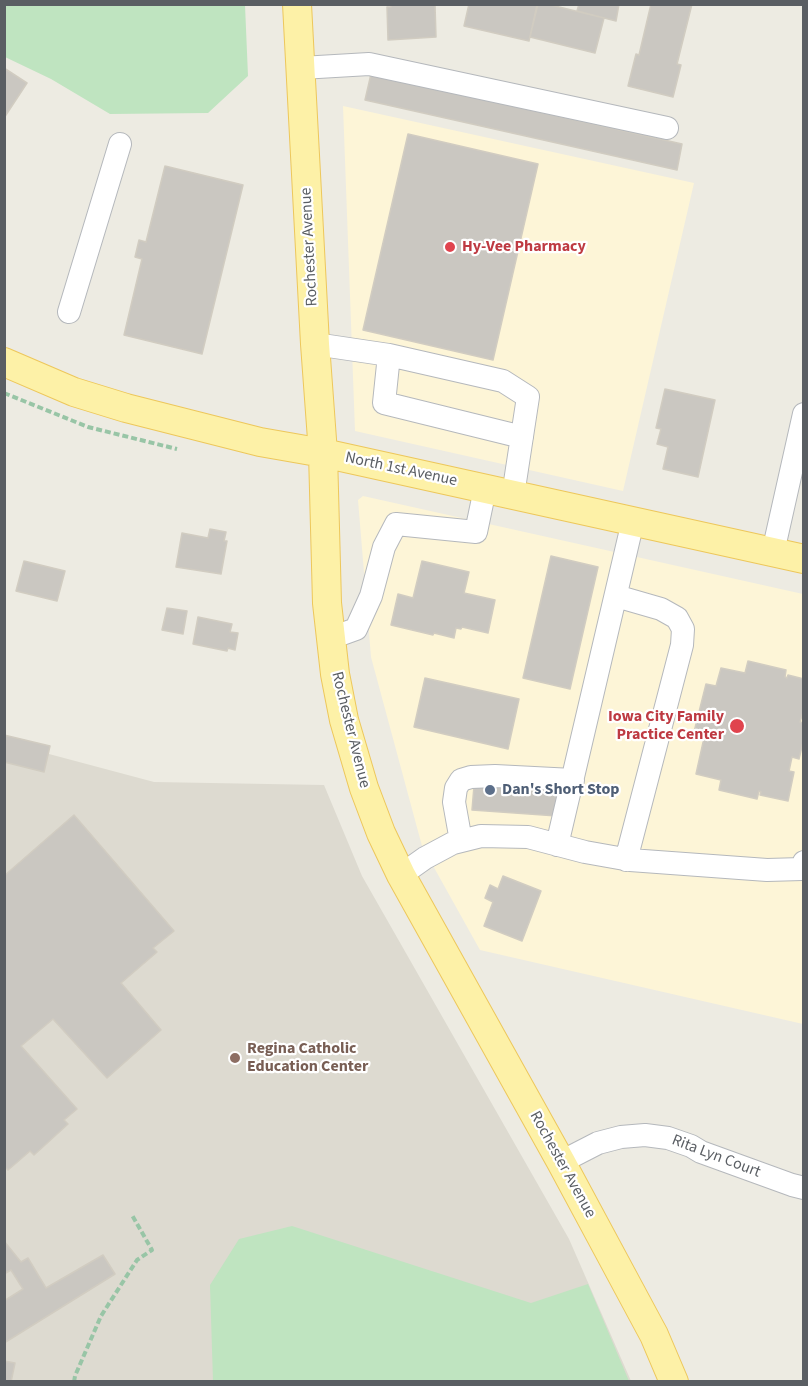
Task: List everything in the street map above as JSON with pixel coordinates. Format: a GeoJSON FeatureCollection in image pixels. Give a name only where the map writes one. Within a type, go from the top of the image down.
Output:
{"type":"FeatureCollection","features":[{"type":"Feature","properties":{"kind":"main road","name":"Rochester Avenue"},"geometry":{"type":"LineString","coordinates":[[297,4],[323,453],[327,603],[334,674],[344,720],[359,773],[381,832],[401,875],[561,1162],[654,1335],[674,1382]]}},
{"type":"Feature","properties":{"kind":"main road","name":"North 1st Avenue"},"geometry":{"type":"LineString","coordinates":[[4,362],[74,392],[126,408],[260,442],[323,453],[804,560]]}},
{"type":"Feature","properties":{"kind":"street"},"geometry":{"type":"LineString","coordinates":[[301,68],[369,64],[667,128]]}},
{"type":"Feature","properties":{"kind":"street"},"geometry":{"type":"LineString","coordinates":[[69,312],[120,144]]}},
{"type":"Feature","properties":{"kind":"street"},"geometry":{"type":"LineString","coordinates":[[315,344],[389,355],[503,381],[528,397],[513,495]]}},
{"type":"Feature","properties":{"kind":"street"},"geometry":{"type":"LineString","coordinates":[[389,355],[384,403],[522,437]]}},
{"type":"Feature","properties":{"kind":"street"},"geometry":{"type":"LineString","coordinates":[[773,552],[804,414]]}},
{"type":"Feature","properties":{"kind":"street"},"geometry":{"type":"LineString","coordinates":[[331,638],[356,629],[371,596],[384,547],[396,524],[476,532],[485,489]]}},
{"type":"Feature","properties":{"kind":"street"},"geometry":{"type":"LineString","coordinates":[[557,845],[633,521]]}},
{"type":"Feature","properties":{"kind":"street"},"geometry":{"type":"LineString","coordinates":[[616,596],[661,609],[677,618],[683,629],[682,645],[626,860]]}},
{"type":"Feature","properties":{"kind":"street"},"geometry":{"type":"LineString","coordinates":[[461,841],[454,802],[456,789],[461,780],[471,777],[495,776],[573,780]]}},
{"type":"Feature","properties":{"kind":"street"},"geometry":{"type":"LineString","coordinates":[[401,875],[425,858],[453,843],[481,836],[528,837],[626,860],[767,870],[802,869],[804,862]]}},
{"type":"Feature","properties":{"kind":"street","name":"Rita Lyn Court"},"geometry":{"type":"LineString","coordinates":[[561,1162],[598,1143],[621,1137],[645,1135],[668,1138],[804,1188]]}},
{"type":"Feature","properties":{"kind":"path"},"geometry":{"type":"LineString","coordinates":[[74,1382],[101,1316],[137,1260],[152,1250],[132,1215]]}},
{"type":"Feature","properties":{"kind":"shaded area"},"geometry":{"type":"Polygon","coordinates":[[[343,106],[694,183],[623,491],[355,431],[343,106]]]}},
{"type":"Feature","properties":{"kind":"shaded area"},"geometry":{"type":"Polygon","coordinates":[[[363,496],[803,594],[803,1024],[480,950],[422,846],[371,657],[358,500],[363,496]]]}},
{"type":"Feature","properties":{"kind":"shaded area","name":"Regina Catholic Education Center"},"geometry":{"type":"Polygon","coordinates":[[[4,742],[154,782],[324,785],[362,876],[569,1239],[631,1381],[5,1381],[4,742]]]}},
{"type":"Feature","properties":{"kind":"green space"},"geometry":{"type":"Polygon","coordinates":[[[4,5],[245,5],[248,76],[208,113],[110,114],[51,79],[5,57],[4,5]]]}},
{"type":"Feature","properties":{"kind":"green space"},"geometry":{"type":"Polygon","coordinates":[[[292,1226],[531,1303],[588,1284],[629,1381],[213,1381],[210,1285],[239,1239],[292,1226]]]}},
{"type":"Feature","properties":{"kind":"building"},"geometry":{"type":"Polygon","coordinates":[[[391,4],[435,5],[436,37],[388,40],[387,7],[391,7],[391,4]]]}},
{"type":"Feature","properties":{"kind":"building"},"geometry":{"type":"Polygon","coordinates":[[[469,4],[537,5],[529,41],[464,26],[469,4]]]}},
{"type":"Feature","properties":{"kind":"building"},"geometry":{"type":"Polygon","coordinates":[[[538,4],[547,4],[604,18],[595,53],[530,37],[538,4]]]}},
{"type":"Feature","properties":{"kind":"building"},"geometry":{"type":"Polygon","coordinates":[[[579,4],[619,4],[616,21],[577,11],[579,4]]]}},
{"type":"Feature","properties":{"kind":"building"},"geometry":{"type":"Polygon","coordinates":[[[651,4],[692,4],[677,64],[681,65],[673,97],[628,86],[636,54],[639,55],[651,4]]]}},
{"type":"Feature","properties":{"kind":"building"},"geometry":{"type":"Polygon","coordinates":[[[4,68],[27,83],[4,118],[4,68]]]}},
{"type":"Feature","properties":{"kind":"building"},"geometry":{"type":"Polygon","coordinates":[[[371,74],[682,144],[677,170],[365,100],[371,74]]]}},
{"type":"Feature","properties":{"kind":"building","name":"Hy-Vee Pharmacy"},"geometry":{"type":"Polygon","coordinates":[[[408,134],[538,164],[493,360],[363,330],[408,134]]]}},
{"type":"Feature","properties":{"kind":"building"},"geometry":{"type":"Polygon","coordinates":[[[165,166],[243,185],[202,354],[124,335],[142,259],[135,257],[139,240],[146,242],[165,166]]]}},
{"type":"Feature","properties":{"kind":"building"},"geometry":{"type":"Polygon","coordinates":[[[665,389],[715,400],[698,477],[663,469],[668,447],[657,444],[661,429],[656,428],[665,389]]]}},
{"type":"Feature","properties":{"kind":"building"},"geometry":{"type":"Polygon","coordinates":[[[210,529],[226,532],[224,541],[227,541],[221,574],[176,567],[182,533],[208,538],[210,529]]]}},
{"type":"Feature","properties":{"kind":"building"},"geometry":{"type":"Polygon","coordinates":[[[551,556],[598,567],[570,689],[523,678],[551,556]]]}},
{"type":"Feature","properties":{"kind":"building"},"geometry":{"type":"Polygon","coordinates":[[[24,561],[65,571],[57,601],[16,591],[24,561]]]}},
{"type":"Feature","properties":{"kind":"building"},"geometry":{"type":"Polygon","coordinates":[[[422,561],[469,572],[464,593],[495,600],[488,633],[462,627],[461,629],[456,628],[454,638],[391,625],[398,594],[413,598],[422,561]]]}},
{"type":"Feature","properties":{"kind":"building"},"geometry":{"type":"Polygon","coordinates":[[[167,608],[187,611],[183,634],[162,630],[167,608]]]}},
{"type":"Feature","properties":{"kind":"building"},"geometry":{"type":"Polygon","coordinates":[[[198,617],[232,624],[230,632],[238,633],[235,650],[228,648],[227,651],[193,644],[198,617]]]}},
{"type":"Feature","properties":{"kind":"building"},"geometry":{"type":"Polygon","coordinates":[[[748,661],[786,670],[785,677],[787,678],[788,675],[804,679],[804,709],[800,722],[804,723],[804,738],[799,759],[792,757],[789,771],[794,772],[788,801],[760,795],[759,791],[757,799],[719,790],[721,780],[696,774],[704,738],[693,736],[706,684],[716,686],[721,668],[745,673],[748,661]]]}},
{"type":"Feature","properties":{"kind":"building"},"geometry":{"type":"Polygon","coordinates":[[[425,678],[519,699],[508,749],[414,727],[425,678]]]}},
{"type":"Feature","properties":{"kind":"building"},"geometry":{"type":"Polygon","coordinates":[[[4,735],[50,746],[44,772],[4,762],[4,735]]]}},
{"type":"Feature","properties":{"kind":"building"},"geometry":{"type":"Polygon","coordinates":[[[474,786],[559,792],[557,816],[472,810],[474,786]]]}},
{"type":"Feature","properties":{"kind":"building"},"geometry":{"type":"Polygon","coordinates":[[[74,815],[174,931],[153,948],[157,952],[121,983],[161,1030],[107,1078],[53,1019],[21,1046],[77,1109],[64,1120],[68,1124],[34,1155],[30,1151],[8,1170],[4,1166],[4,876],[74,815]]]}},
{"type":"Feature","properties":{"kind":"building"},"geometry":{"type":"Polygon","coordinates":[[[503,876],[541,891],[522,941],[484,926],[493,902],[485,898],[490,885],[498,889],[503,876]]]}},
{"type":"Feature","properties":{"kind":"building"},"geometry":{"type":"Polygon","coordinates":[[[4,1241],[21,1262],[28,1258],[46,1288],[103,1255],[115,1274],[4,1343],[4,1301],[23,1289],[11,1270],[4,1274],[4,1241]]]}},
{"type":"Feature","properties":{"kind":"building"},"geometry":{"type":"Polygon","coordinates":[[[4,1361],[15,1363],[11,1382],[4,1382],[4,1361]]]}},
{"type":"Feature","properties":{"kind":"place","name":"Hy-Vee Pharmacy"},"geometry":{"type":"Point","coordinates":[450,247]}},
{"type":"Feature","properties":{"kind":"place","name":"Iowa City Family Practice Center"},"geometry":{"type":"Point","coordinates":[737,726]}},
{"type":"Feature","properties":{"kind":"place","name":"Dan's Short Stop"},"geometry":{"type":"Point","coordinates":[490,790]}},
{"type":"Feature","properties":{"kind":"place","name":"Regina Catholic Education Center"},"geometry":{"type":"Point","coordinates":[235,1058]}}]}
